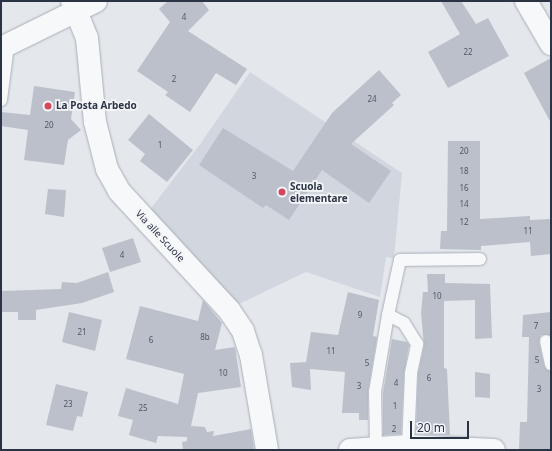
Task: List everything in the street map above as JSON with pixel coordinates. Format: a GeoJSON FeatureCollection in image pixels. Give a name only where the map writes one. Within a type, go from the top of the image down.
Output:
{"type":"FeatureCollection","features":[{"type":"Feature","properties":{"kind":"street"},"geometry":{"type":"LineString","coordinates":[[4,47],[75,6],[96,1]]}},
{"type":"Feature","properties":{"kind":"street"},"geometry":{"type":"LineString","coordinates":[[526,1],[551,44]]}},
{"type":"Feature","properties":{"kind":"street","name":"Via alle Scuole"},"geometry":{"type":"LineString","coordinates":[[75,6],[87,38],[95,122],[107,169],[124,197],[229,310],[243,330],[252,355],[267,450]]}},
{"type":"Feature","properties":{"kind":"street"},"geometry":{"type":"LineString","coordinates":[[350,450],[376,447],[408,446],[494,450]]}},
{"type":"Feature","properties":{"kind":"lane"},"geometry":{"type":"LineString","coordinates":[[1,100],[4,47]]}},
{"type":"Feature","properties":{"kind":"lane"},"geometry":{"type":"LineString","coordinates":[[376,447],[375,392],[388,315],[400,260],[480,259]]}},
{"type":"Feature","properties":{"kind":"lane"},"geometry":{"type":"LineString","coordinates":[[388,315],[404,323],[418,344],[411,373],[408,446]]}},
{"type":"Feature","properties":{"kind":"lane"},"geometry":{"type":"LineString","coordinates":[[546,341],[551,364]]}},
{"type":"Feature","properties":{"kind":"shaded area","name":"Scuola elementare"},"geometry":{"type":"Polygon","coordinates":[[[250,72],[402,173],[394,258],[386,257],[380,297],[306,272],[237,305],[149,211],[201,143],[250,72]]]}},
{"type":"Feature","properties":{"kind":"building"},"geometry":{"type":"Polygon","coordinates":[[[168,1],[202,1],[209,10],[188,31],[247,69],[236,85],[216,73],[190,112],[165,95],[168,92],[137,71],[170,22],[159,9],[168,1]]]}},
{"type":"Feature","properties":{"kind":"building"},"geometry":{"type":"Polygon","coordinates":[[[441,1],[461,1],[476,24],[488,18],[509,56],[448,88],[428,52],[460,34],[441,1]]]}},
{"type":"Feature","properties":{"kind":"building"},"geometry":{"type":"Polygon","coordinates":[[[551,58],[551,123],[524,73],[551,58]]]}},
{"type":"Feature","properties":{"kind":"building"},"geometry":{"type":"Polygon","coordinates":[[[379,70],[401,95],[392,103],[394,105],[351,144],[391,171],[369,203],[322,170],[289,220],[266,205],[263,208],[199,165],[223,128],[293,171],[332,113],[379,70]]]}},
{"type":"Feature","properties":{"kind":"building"},"geometry":{"type":"Polygon","coordinates":[[[34,86],[75,92],[71,119],[81,130],[68,140],[64,165],[24,160],[28,130],[1,126],[1,112],[30,115],[34,86]]]}},
{"type":"Feature","properties":{"kind":"building"},"geometry":{"type":"Polygon","coordinates":[[[149,114],[193,150],[167,182],[140,161],[145,154],[128,140],[149,114]]]}},
{"type":"Feature","properties":{"kind":"building"},"geometry":{"type":"Polygon","coordinates":[[[448,141],[480,141],[480,219],[530,216],[530,220],[551,219],[551,254],[531,256],[530,242],[481,246],[481,250],[440,249],[441,231],[447,231],[448,141]]]}},
{"type":"Feature","properties":{"kind":"building"},"geometry":{"type":"Polygon","coordinates":[[[48,189],[66,190],[64,217],[45,214],[48,189]]]}},
{"type":"Feature","properties":{"kind":"building"},"geometry":{"type":"Polygon","coordinates":[[[133,238],[141,262],[110,272],[102,248],[133,238]]]}},
{"type":"Feature","properties":{"kind":"building"},"geometry":{"type":"Polygon","coordinates":[[[108,272],[114,292],[82,303],[36,310],[36,320],[18,320],[18,312],[1,312],[1,291],[61,289],[62,282],[77,283],[108,272]]]}},
{"type":"Feature","properties":{"kind":"building"},"geometry":{"type":"Polygon","coordinates":[[[427,274],[445,274],[445,283],[490,284],[492,338],[475,339],[475,300],[444,301],[444,368],[447,369],[450,435],[416,434],[418,374],[424,346],[421,313],[423,292],[428,292],[427,274]]]}},
{"type":"Feature","properties":{"kind":"building"},"geometry":{"type":"Polygon","coordinates":[[[348,292],[379,300],[373,336],[377,337],[368,391],[368,420],[359,420],[359,413],[342,413],[345,372],[310,369],[311,390],[292,387],[290,363],[306,362],[311,332],[338,335],[348,292]]]}},
{"type":"Feature","properties":{"kind":"building"},"geometry":{"type":"Polygon","coordinates":[[[203,300],[222,323],[215,350],[235,347],[241,387],[198,393],[191,426],[205,427],[207,432],[214,431],[213,436],[251,429],[254,450],[183,450],[182,442],[187,441],[187,437],[158,436],[156,443],[129,435],[133,420],[118,416],[126,388],[178,404],[184,374],[126,359],[140,306],[198,321],[203,300]]]}},
{"type":"Feature","properties":{"kind":"building"},"geometry":{"type":"Polygon","coordinates":[[[69,312],[102,320],[95,351],[62,342],[69,312]]]}},
{"type":"Feature","properties":{"kind":"building"},"geometry":{"type":"Polygon","coordinates":[[[551,312],[551,336],[541,335],[539,342],[544,366],[551,371],[551,450],[519,450],[520,422],[527,422],[529,337],[522,337],[523,315],[551,312]]]}},
{"type":"Feature","properties":{"kind":"building"},"geometry":{"type":"Polygon","coordinates":[[[392,339],[407,342],[409,345],[404,373],[401,434],[383,435],[383,393],[392,339]]]}},
{"type":"Feature","properties":{"kind":"building"},"geometry":{"type":"Polygon","coordinates":[[[475,372],[490,374],[490,398],[475,397],[475,372]]]}},
{"type":"Feature","properties":{"kind":"building"},"geometry":{"type":"Polygon","coordinates":[[[56,384],[88,392],[82,417],[77,416],[73,431],[46,425],[56,384]]]}},
{"type":"Feature","properties":{"kind":"place","name":"La Posta Arbedo"},"geometry":{"type":"Point","coordinates":[48,106]}},
{"type":"Feature","properties":{"kind":"place","name":"Scuola elementare"},"geometry":{"type":"Point","coordinates":[282,192]}}]}
